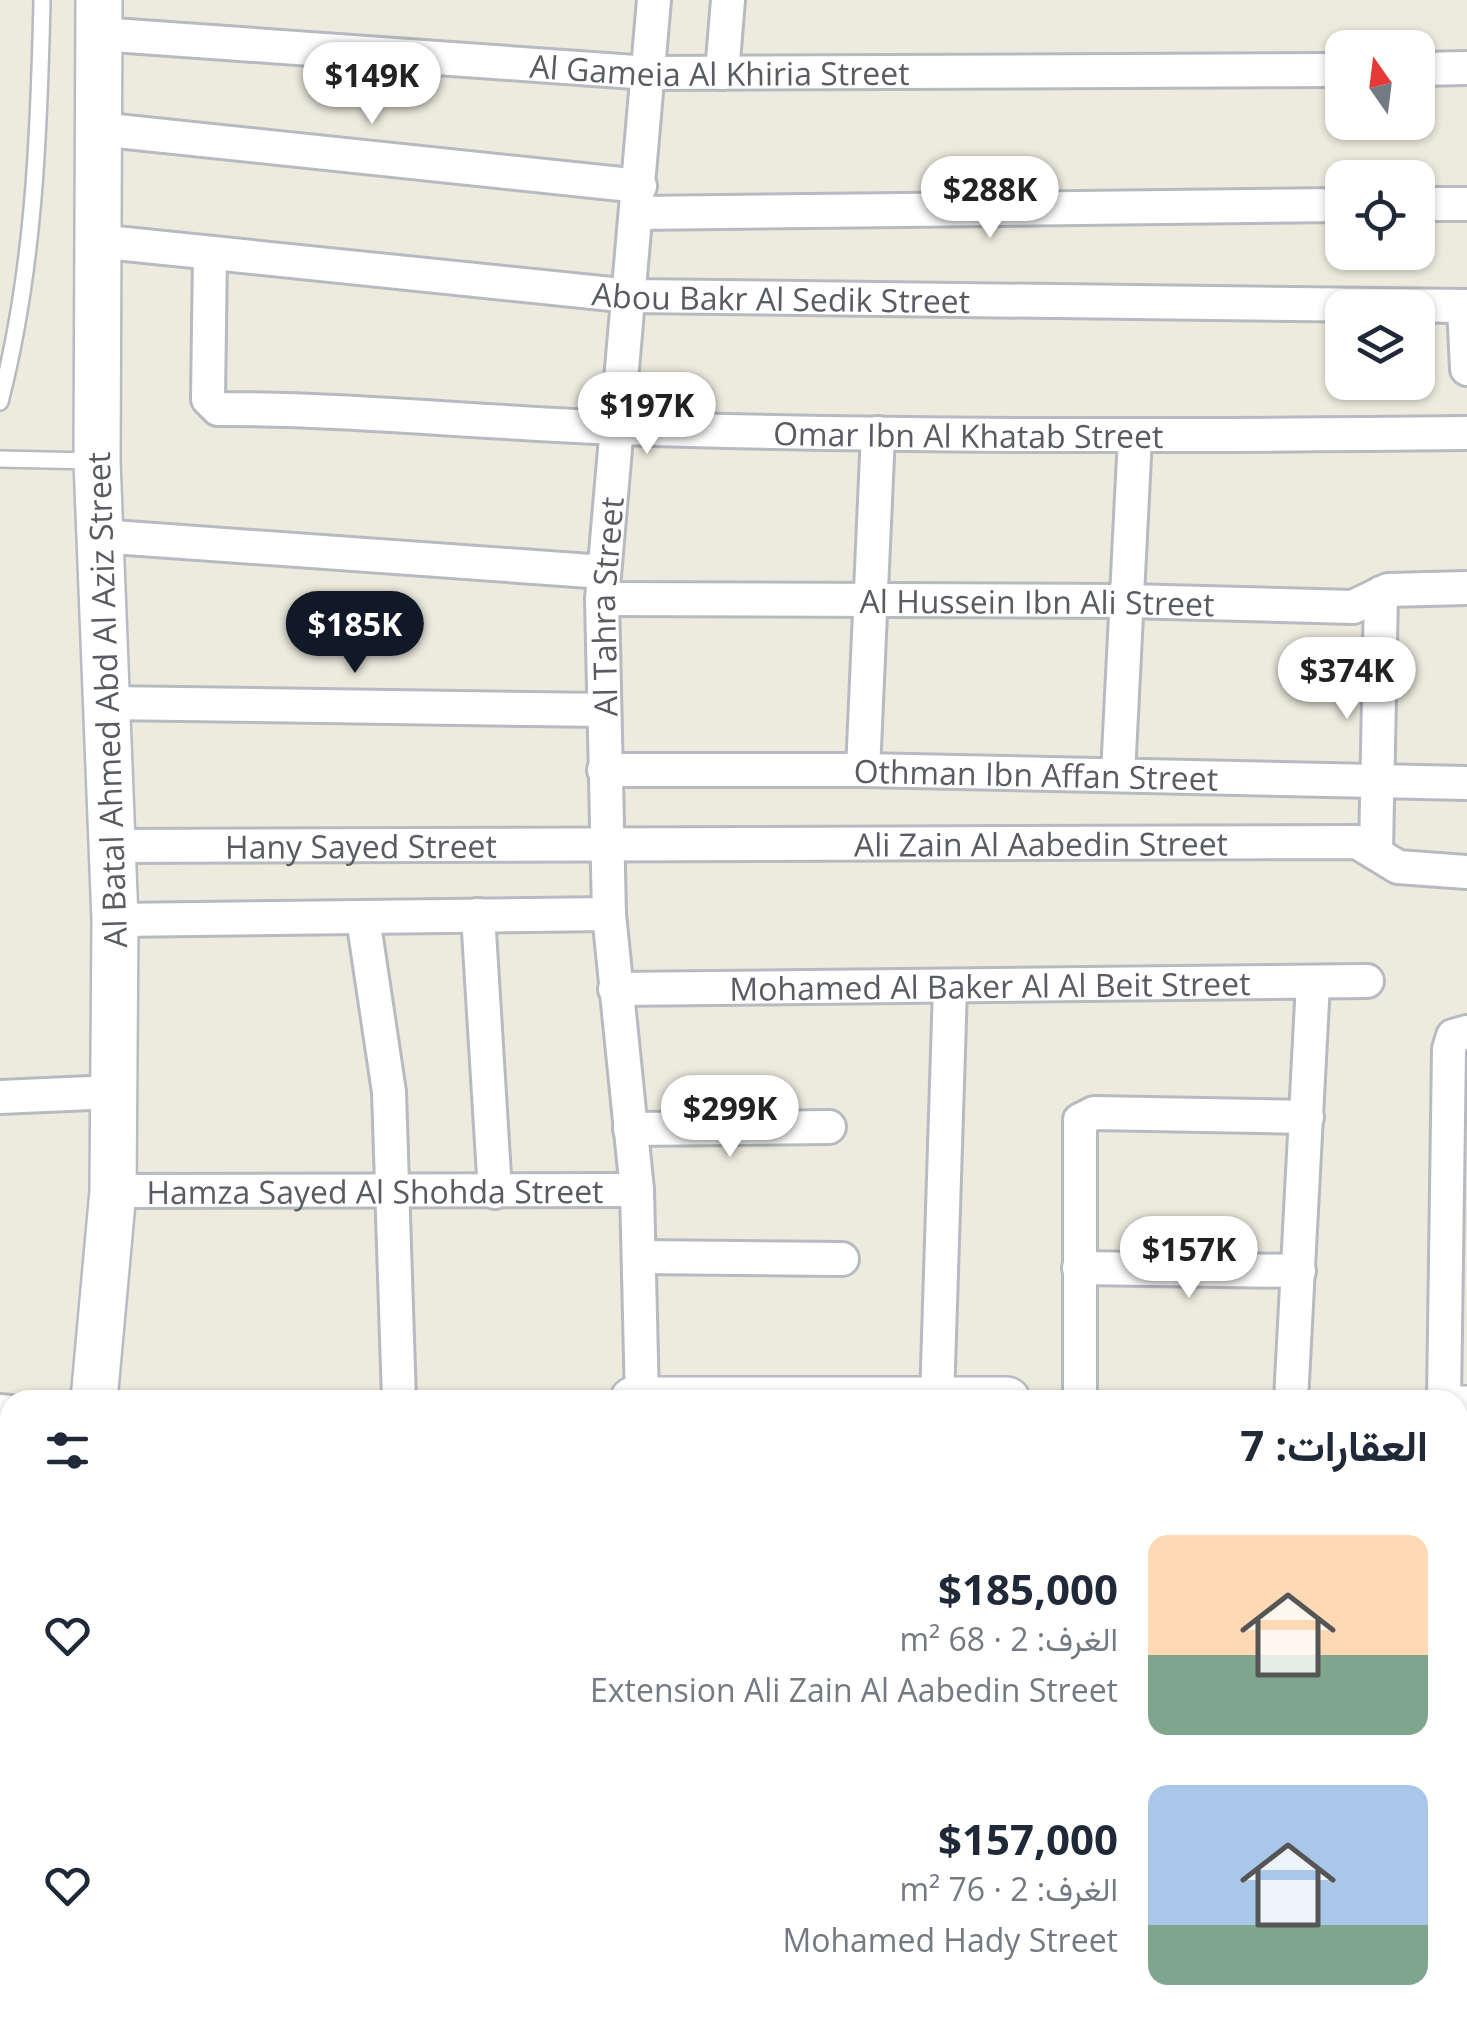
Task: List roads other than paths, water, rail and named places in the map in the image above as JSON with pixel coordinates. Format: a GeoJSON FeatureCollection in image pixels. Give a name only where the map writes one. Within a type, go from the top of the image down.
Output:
{"type":"FeatureCollection","features":[{"type":"Feature","properties":{"kind":"main road","name":"Al Batal Ahmed Abd Al Aziz Street"},"geometry":{"type":"LineString","coordinates":[[95,1390],[112,1191],[116,920],[97,462],[99,17]]}},
{"type":"Feature","properties":{"kind":"street","name":"Al Tahra Street"},"geometry":{"type":"LineString","coordinates":[[642,1390],[637,1190],[609,914],[603,586],[654,0]]}},
{"type":"Feature","properties":{"kind":"street"},"geometry":{"type":"LineString","coordinates":[[722,73],[728,0]]}},
{"type":"Feature","properties":{"kind":"street","name":"Al Gameia Al Khiria Street"},"geometry":{"type":"LineString","coordinates":[[99,17],[648,72],[1325,70]]}},
{"type":"Feature","properties":{"kind":"street"},"geometry":{"type":"LineString","coordinates":[[1435,69],[1467,68]]}},
{"type":"Feature","properties":{"kind":"street"},"geometry":{"type":"LineString","coordinates":[[98,129],[638,200],[1325,205]]}},
{"type":"Feature","properties":{"kind":"street"},"geometry":{"type":"LineString","coordinates":[[1435,204],[1467,204]]}},
{"type":"Feature","properties":{"kind":"street","name":"Abou Bakr Al Sedik Street"},"geometry":{"type":"LineString","coordinates":[[96,241],[630,296],[1466,306]]}},
{"type":"Feature","properties":{"kind":"street","name":"Omar Ibn Al Khatab Street"},"geometry":{"type":"LineString","coordinates":[[210,254],[208,399],[212,406],[619,428],[1134,437],[1467,433]]}},
{"type":"Feature","properties":{"kind":"street"},"geometry":{"type":"LineString","coordinates":[[1466,306],[1467,370]]}},
{"type":"Feature","properties":{"kind":"street"},"geometry":{"type":"LineString","coordinates":[[864,770],[878,433]]}},
{"type":"Feature","properties":{"kind":"street"},"geometry":{"type":"LineString","coordinates":[[1118,774],[1134,437]]}},
{"type":"Feature","properties":{"kind":"street","name":"Al Hussein Ibn Ali Street"},"geometry":{"type":"LineString","coordinates":[[99,536],[603,586],[870,604],[1128,601],[1353,607],[1367,604],[1381,593],[1467,588]]}},
{"type":"Feature","properties":{"kind":"street"},"geometry":{"type":"LineString","coordinates":[[1376,852],[1381,593]]}},
{"type":"Feature","properties":{"kind":"street"},"geometry":{"type":"LineString","coordinates":[[106,704],[604,710]]}},
{"type":"Feature","properties":{"kind":"street","name":"Othman Ibn Affan Street"},"geometry":{"type":"LineString","coordinates":[[604,770],[864,770],[1467,783]]}},
{"type":"Feature","properties":{"kind":"street","name":"Ali Zain Al Aabedin Street"},"geometry":{"type":"LineString","coordinates":[[606,847],[1357,842],[1411,870],[1467,872]]}},
{"type":"Feature","properties":{"kind":"street","name":"Hany Sayed Street"},"geometry":{"type":"LineString","coordinates":[[112,846],[606,847]]}},
{"type":"Feature","properties":{"kind":"street"},"geometry":{"type":"LineString","coordinates":[[116,920],[609,914]]}},
{"type":"Feature","properties":{"kind":"street"},"geometry":{"type":"LineString","coordinates":[[478,915],[495,1192]]}},
{"type":"Feature","properties":{"kind":"street"},"geometry":{"type":"LineString","coordinates":[[364,918],[389,1092],[400,1390]]}},
{"type":"Feature","properties":{"kind":"street","name":"Mohamed Al Baker Al Al Beit Street"},"geometry":{"type":"LineString","coordinates":[[615,988],[1367,982]]}},
{"type":"Feature","properties":{"kind":"street"},"geometry":{"type":"LineString","coordinates":[[1292,1390],[1313,983]]}},
{"type":"Feature","properties":{"kind":"street"},"geometry":{"type":"LineString","coordinates":[[937,1390],[950,988]]}},
{"type":"Feature","properties":{"kind":"street"},"geometry":{"type":"LineString","coordinates":[[1444,1390],[1449,1049],[1460,1034]]}},
{"type":"Feature","properties":{"kind":"street"},"geometry":{"type":"LineString","coordinates":[[0,1097],[114,1092]]}},
{"type":"Feature","properties":{"kind":"street"},"geometry":{"type":"LineString","coordinates":[[1080,1390],[1078,1128],[1086,1114],[1307,1117]]}},
{"type":"Feature","properties":{"kind":"street"},"geometry":{"type":"LineString","coordinates":[[630,1129],[829,1128]]}},
{"type":"Feature","properties":{"kind":"street","name":"Hamza Sayed Al Shohda Street"},"geometry":{"type":"LineString","coordinates":[[112,1191],[637,1190]]}},
{"type":"Feature","properties":{"kind":"street"},"geometry":{"type":"LineString","coordinates":[[639,1257],[842,1258]]}},
{"type":"Feature","properties":{"kind":"street"},"geometry":{"type":"LineString","coordinates":[[1079,1268],[1299,1270]]}},
{"type":"Feature","properties":{"kind":"lane"},"geometry":{"type":"LineString","coordinates":[[0,402],[20,317],[32,231],[42,0]]}},
{"type":"Feature","properties":{"kind":"lane"},"geometry":{"type":"LineString","coordinates":[[0,460],[97,462]]}}]}
